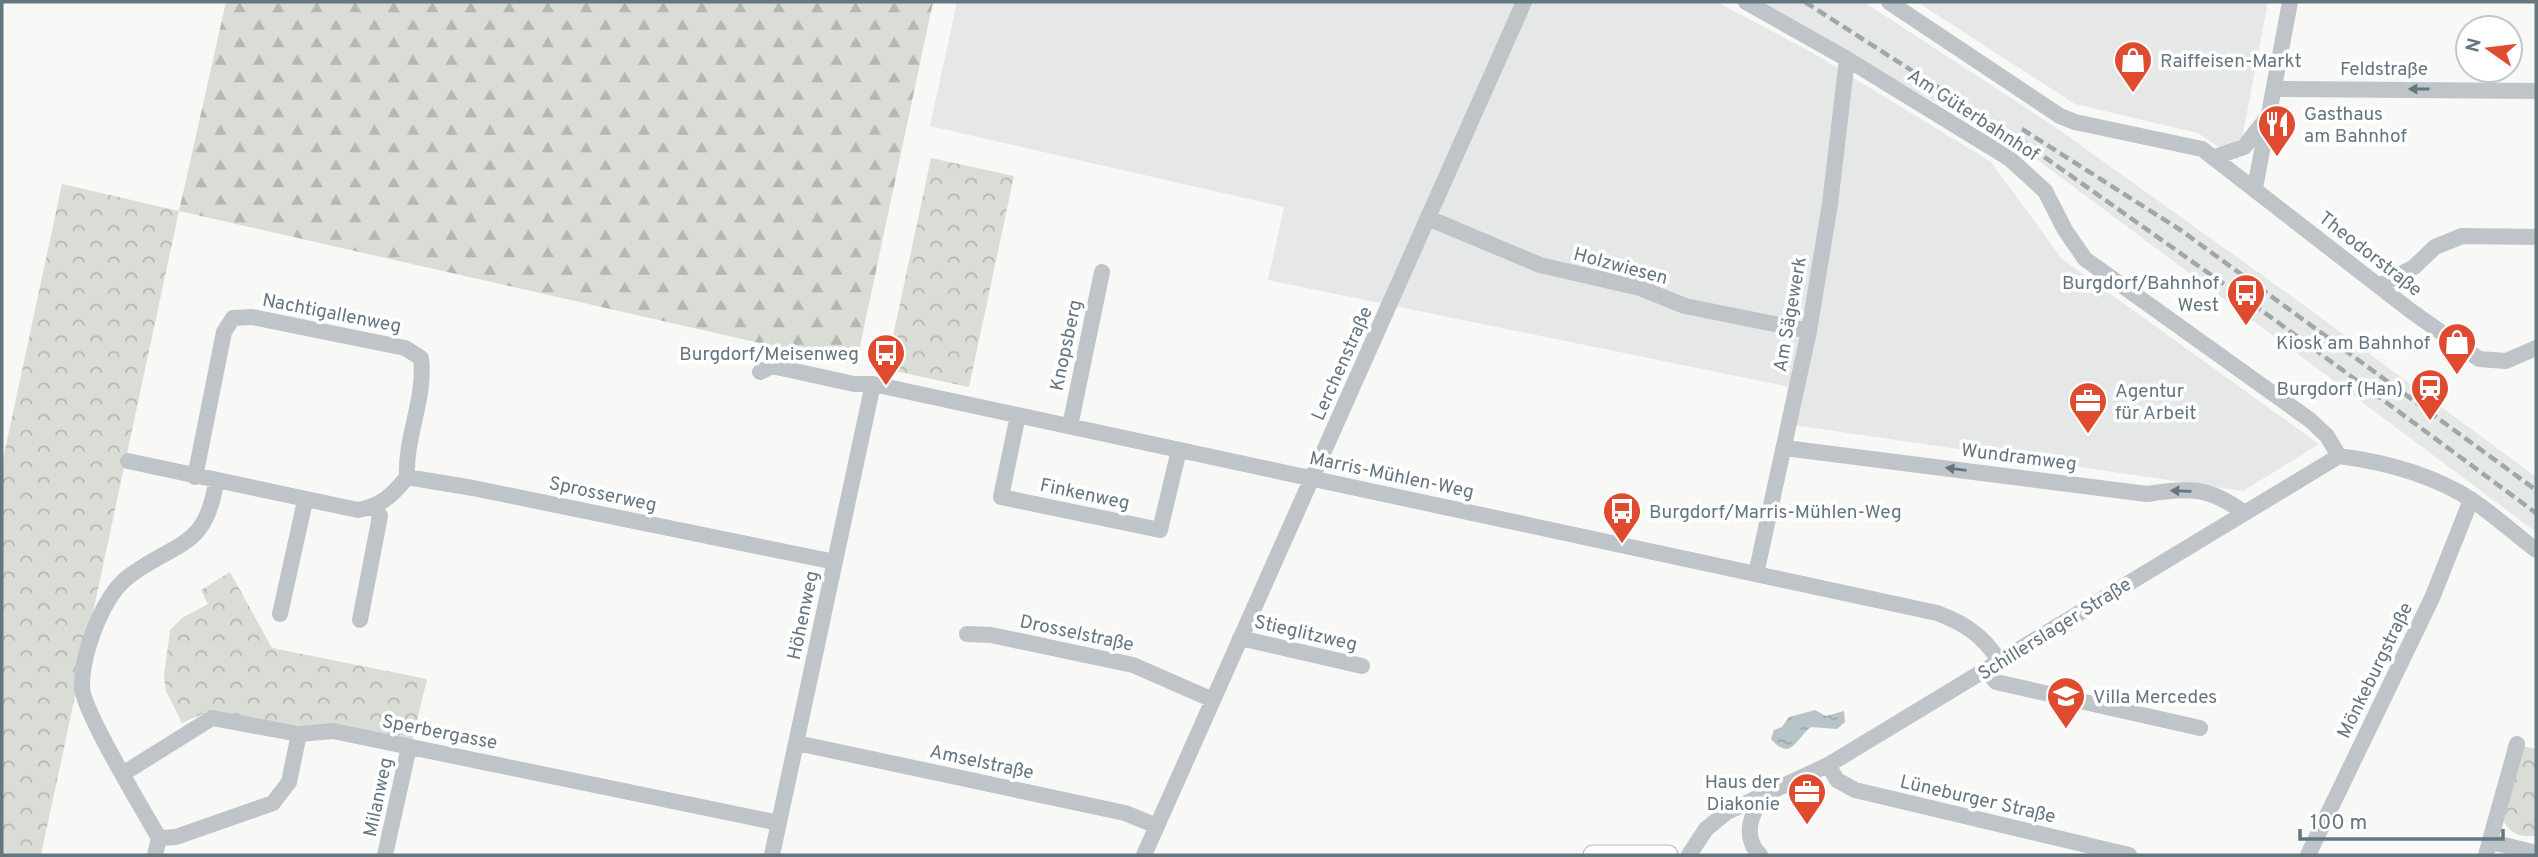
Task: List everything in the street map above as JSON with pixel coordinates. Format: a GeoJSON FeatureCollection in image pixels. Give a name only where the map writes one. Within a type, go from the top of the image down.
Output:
{"type":"FeatureCollection","features":[{"type":"Feature","properties":{"kind":"main road"},"geometry":{"type":"LineString","coordinates":[[1593,855],[1668,855]]}},
{"type":"Feature","properties":{"kind":"street","name":"Lerchenstraße"},"geometry":{"type":"LineString","coordinates":[[1143,855],[1524,2]]}},
{"type":"Feature","properties":{"kind":"street","name":"Am Güterbahnhof"},"geometry":{"type":"LineString","coordinates":[[1746,2],[1847,59],[2010,159],[2045,191],[2065,230],[2085,259],[2310,420],[2327,436],[2339,456]]}},
{"type":"Feature","properties":{"kind":"street","name":"Theodorstraße"},"geometry":{"type":"LineString","coordinates":[[1889,2],[2060,116],[2075,122],[2186,144],[2215,157],[2379,286],[2479,359],[2500,362],[2536,348]]}},
{"type":"Feature","properties":{"kind":"street"},"geometry":{"type":"LineString","coordinates":[[2255,188],[2290,2]]}},
{"type":"Feature","properties":{"kind":"street","name":"Am Sägewerk"},"geometry":{"type":"LineString","coordinates":[[1756,574],[1808,331],[1830,204],[1847,59]]}},
{"type":"Feature","properties":{"kind":"street","name":"Feldstraße"},"geometry":{"type":"LineString","coordinates":[[2274,89],[2536,91]]}},
{"type":"Feature","properties":{"kind":"street"},"geometry":{"type":"LineString","coordinates":[[2215,157],[2244,147],[2268,117]]}},
{"type":"Feature","properties":{"kind":"street","name":"Holzwiesen"},"geometry":{"type":"LineString","coordinates":[[1428,218],[1540,265],[1640,288],[1685,306],[1808,331]]}},
{"type":"Feature","properties":{"kind":"street"},"geometry":{"type":"LineString","coordinates":[[2379,286],[2414,267],[2435,247],[2462,236],[2536,237]]}},
{"type":"Feature","properties":{"kind":"street","name":"Knopsberg"},"geometry":{"type":"LineString","coordinates":[[1070,426],[1102,272]]}},
{"type":"Feature","properties":{"kind":"street","name":"Nachtigallenweg"},"geometry":{"type":"LineString","coordinates":[[195,477],[224,332],[233,318],[252,317],[405,348],[421,358],[424,380],[407,450],[407,477]]}},
{"type":"Feature","properties":{"kind":"street","name":"Marris-Mühlen-Weg"},"geometry":{"type":"LineString","coordinates":[[760,372],[772,366],[854,384],[873,384],[1937,613],[1957,620],[1986,640],[1993,665]]}},
{"type":"Feature","properties":{"kind":"street","name":"Höhenweg"},"geometry":{"type":"LineString","coordinates":[[772,855],[873,384]]}},
{"type":"Feature","properties":{"kind":"street","name":"Finkenweg"},"geometry":{"type":"LineString","coordinates":[[1018,415],[1002,497],[1160,530],[1179,450]]}},
{"type":"Feature","properties":{"kind":"street","name":"Wundramweg"},"geometry":{"type":"LineString","coordinates":[[1785,448],[2147,494],[2175,489],[2218,494],[2243,512]]}},
{"type":"Feature","properties":{"kind":"street"},"geometry":{"type":"LineString","coordinates":[[2339,456],[2377,461],[2432,480],[2471,500],[2536,550]]}},
{"type":"Feature","properties":{"kind":"street","name":"Schillerslager Straße"},"geometry":{"type":"LineString","coordinates":[[1689,855],[1706,829],[1727,812],[1828,765],[2339,456]]}},
{"type":"Feature","properties":{"kind":"street"},"geometry":{"type":"LineString","coordinates":[[128,461],[305,501],[358,510],[374,507],[396,492],[407,477]]}},
{"type":"Feature","properties":{"kind":"street","name":"Sprosserweg"},"geometry":{"type":"LineString","coordinates":[[407,477],[835,562]]}},
{"type":"Feature","properties":{"kind":"street"},"geometry":{"type":"LineString","coordinates":[[155,855],[159,838],[89,712],[82,688],[95,626],[111,592],[131,574],[198,534],[212,508],[216,482]]}},
{"type":"Feature","properties":{"kind":"street","name":"Mönkeburgstraße"},"geometry":{"type":"LineString","coordinates":[[2308,855],[2432,598],[2471,500]]}},
{"type":"Feature","properties":{"kind":"street"},"geometry":{"type":"LineString","coordinates":[[280,614],[305,501]]}},
{"type":"Feature","properties":{"kind":"street"},"geometry":{"type":"LineString","coordinates":[[359,620],[380,516],[374,507]]}},
{"type":"Feature","properties":{"kind":"street","name":"Drosselstraße"},"geometry":{"type":"LineString","coordinates":[[967,634],[991,635],[1133,665],[1213,700]]}},
{"type":"Feature","properties":{"kind":"street","name":"Stieglitzweg"},"geometry":{"type":"LineString","coordinates":[[1240,638],[1362,666]]}},
{"type":"Feature","properties":{"kind":"street"},"geometry":{"type":"LineString","coordinates":[[1993,665],[1996,682],[2200,728]]}},
{"type":"Feature","properties":{"kind":"street","name":"Sperbergasse"},"geometry":{"type":"LineString","coordinates":[[124,773],[212,718],[299,734],[333,731],[779,823]]}},
{"type":"Feature","properties":{"kind":"street"},"geometry":{"type":"LineString","coordinates":[[159,838],[176,837],[273,803],[289,782],[299,734]]}},
{"type":"Feature","properties":{"kind":"street","name":"Amselstraße"},"geometry":{"type":"LineString","coordinates":[[797,743],[1125,813],[1157,826]]}},
{"type":"Feature","properties":{"kind":"street"},"geometry":{"type":"LineString","coordinates":[[2517,744],[2489,849],[2536,853]]}},
{"type":"Feature","properties":{"kind":"street","name":"Milanweg"},"geometry":{"type":"LineString","coordinates":[[386,855],[409,747]]}},
{"type":"Feature","properties":{"kind":"street","name":"Lüneburger Straße"},"geometry":{"type":"LineString","coordinates":[[1828,765],[1837,780],[1855,790],[2129,855]]}},
{"type":"Feature","properties":{"kind":"street"},"geometry":{"type":"LineString","coordinates":[[1760,855],[1754,849],[1749,827],[1764,793]]}},
{"type":"Feature","properties":{"kind":"shaded area"},"geometry":{"type":"Polygon","coordinates":[[[957,2],[1717,2],[1813,53],[1991,162],[2062,259],[2319,444],[2243,491],[1787,424],[1790,387],[1268,280],[1284,207],[930,126],[957,2]]]}},
{"type":"Feature","properties":{"kind":"shaded area"},"geometry":{"type":"Polygon","coordinates":[[[1755,2],[1864,2],[2058,129],[2301,303],[2536,477],[2536,532],[2031,155],[1755,2]]]}},
{"type":"Feature","properties":{"kind":"shaded area"},"geometry":{"type":"Polygon","coordinates":[[[1917,2],[2268,2],[2238,160],[2198,133],[2075,104],[1917,2]]]}},
{"type":"Feature","properties":{"kind":"green space"},"geometry":{"type":"Polygon","coordinates":[[[226,2],[933,2],[856,365],[179,211],[226,2]]]}},
{"type":"Feature","properties":{"kind":"green space"},"geometry":{"type":"Polygon","coordinates":[[[931,158],[1014,176],[969,387],[886,369],[931,158]]]}},
{"type":"Feature","properties":{"kind":"green space"},"geometry":{"type":"Polygon","coordinates":[[[62,184],[179,211],[41,855],[2,855],[2,464],[62,184]]]}},
{"type":"Feature","properties":{"kind":"green space"},"geometry":{"type":"Polygon","coordinates":[[[230,572],[272,648],[427,679],[412,742],[207,712],[182,723],[166,691],[164,676],[170,630],[182,618],[208,604],[201,590],[230,572]]]}},
{"type":"Feature","properties":{"kind":"green space"},"geometry":{"type":"Polygon","coordinates":[[[2522,746],[2536,749],[2536,836],[2517,834],[2504,822],[2522,746]]]}},
{"type":"Feature","properties":{"kind":"water"},"geometry":{"type":"Polygon","coordinates":[[[1815,710],[1826,716],[1844,711],[1845,722],[1837,729],[1811,727],[1789,748],[1778,746],[1771,739],[1774,730],[1782,727],[1789,717],[1815,710]]]}},
{"type":"Feature","properties":{"kind":"railway"},"geometry":{"type":"LineString","coordinates":[[1805,2],[2026,144],[2272,318],[2536,513]]}},
{"type":"Feature","properties":{"kind":"railway"},"geometry":{"type":"LineString","coordinates":[[2022,129],[2182,231],[2536,490]]}},
{"type":"Feature","properties":{"kind":"place","name":"Raiffeisen-Markt"},"geometry":{"type":"Point","coordinates":[2133,94]}},
{"type":"Feature","properties":{"kind":"place","name":"Gasthaus am Bahnhof"},"geometry":{"type":"Point","coordinates":[2277,158]}},
{"type":"Feature","properties":{"kind":"place","name":"Burgdorf/Bahnhof West"},"geometry":{"type":"Point","coordinates":[2246,327]}},
{"type":"Feature","properties":{"kind":"place","name":"Kiosk am Bahnhof"},"geometry":{"type":"Point","coordinates":[2457,376]}},
{"type":"Feature","properties":{"kind":"place","name":"Burgdorf/Meisenweg"},"geometry":{"type":"Point","coordinates":[886,387]}},
{"type":"Feature","properties":{"kind":"place","name":"Burgdorf (Han)"},"geometry":{"type":"Point","coordinates":[2430,422]}},
{"type":"Feature","properties":{"kind":"place","name":"Agentur für Arbeit"},"geometry":{"type":"Point","coordinates":[2088,435]}},
{"type":"Feature","properties":{"kind":"place","name":"Burgdorf/Marris-Mühlen-Weg"},"geometry":{"type":"Point","coordinates":[1622,545]}},
{"type":"Feature","properties":{"kind":"place","name":"Villa Mercedes"},"geometry":{"type":"Point","coordinates":[2066,730]}},
{"type":"Feature","properties":{"kind":"place","name":"Haus der Diakonie"},"geometry":{"type":"Point","coordinates":[1807,826]}}]}
